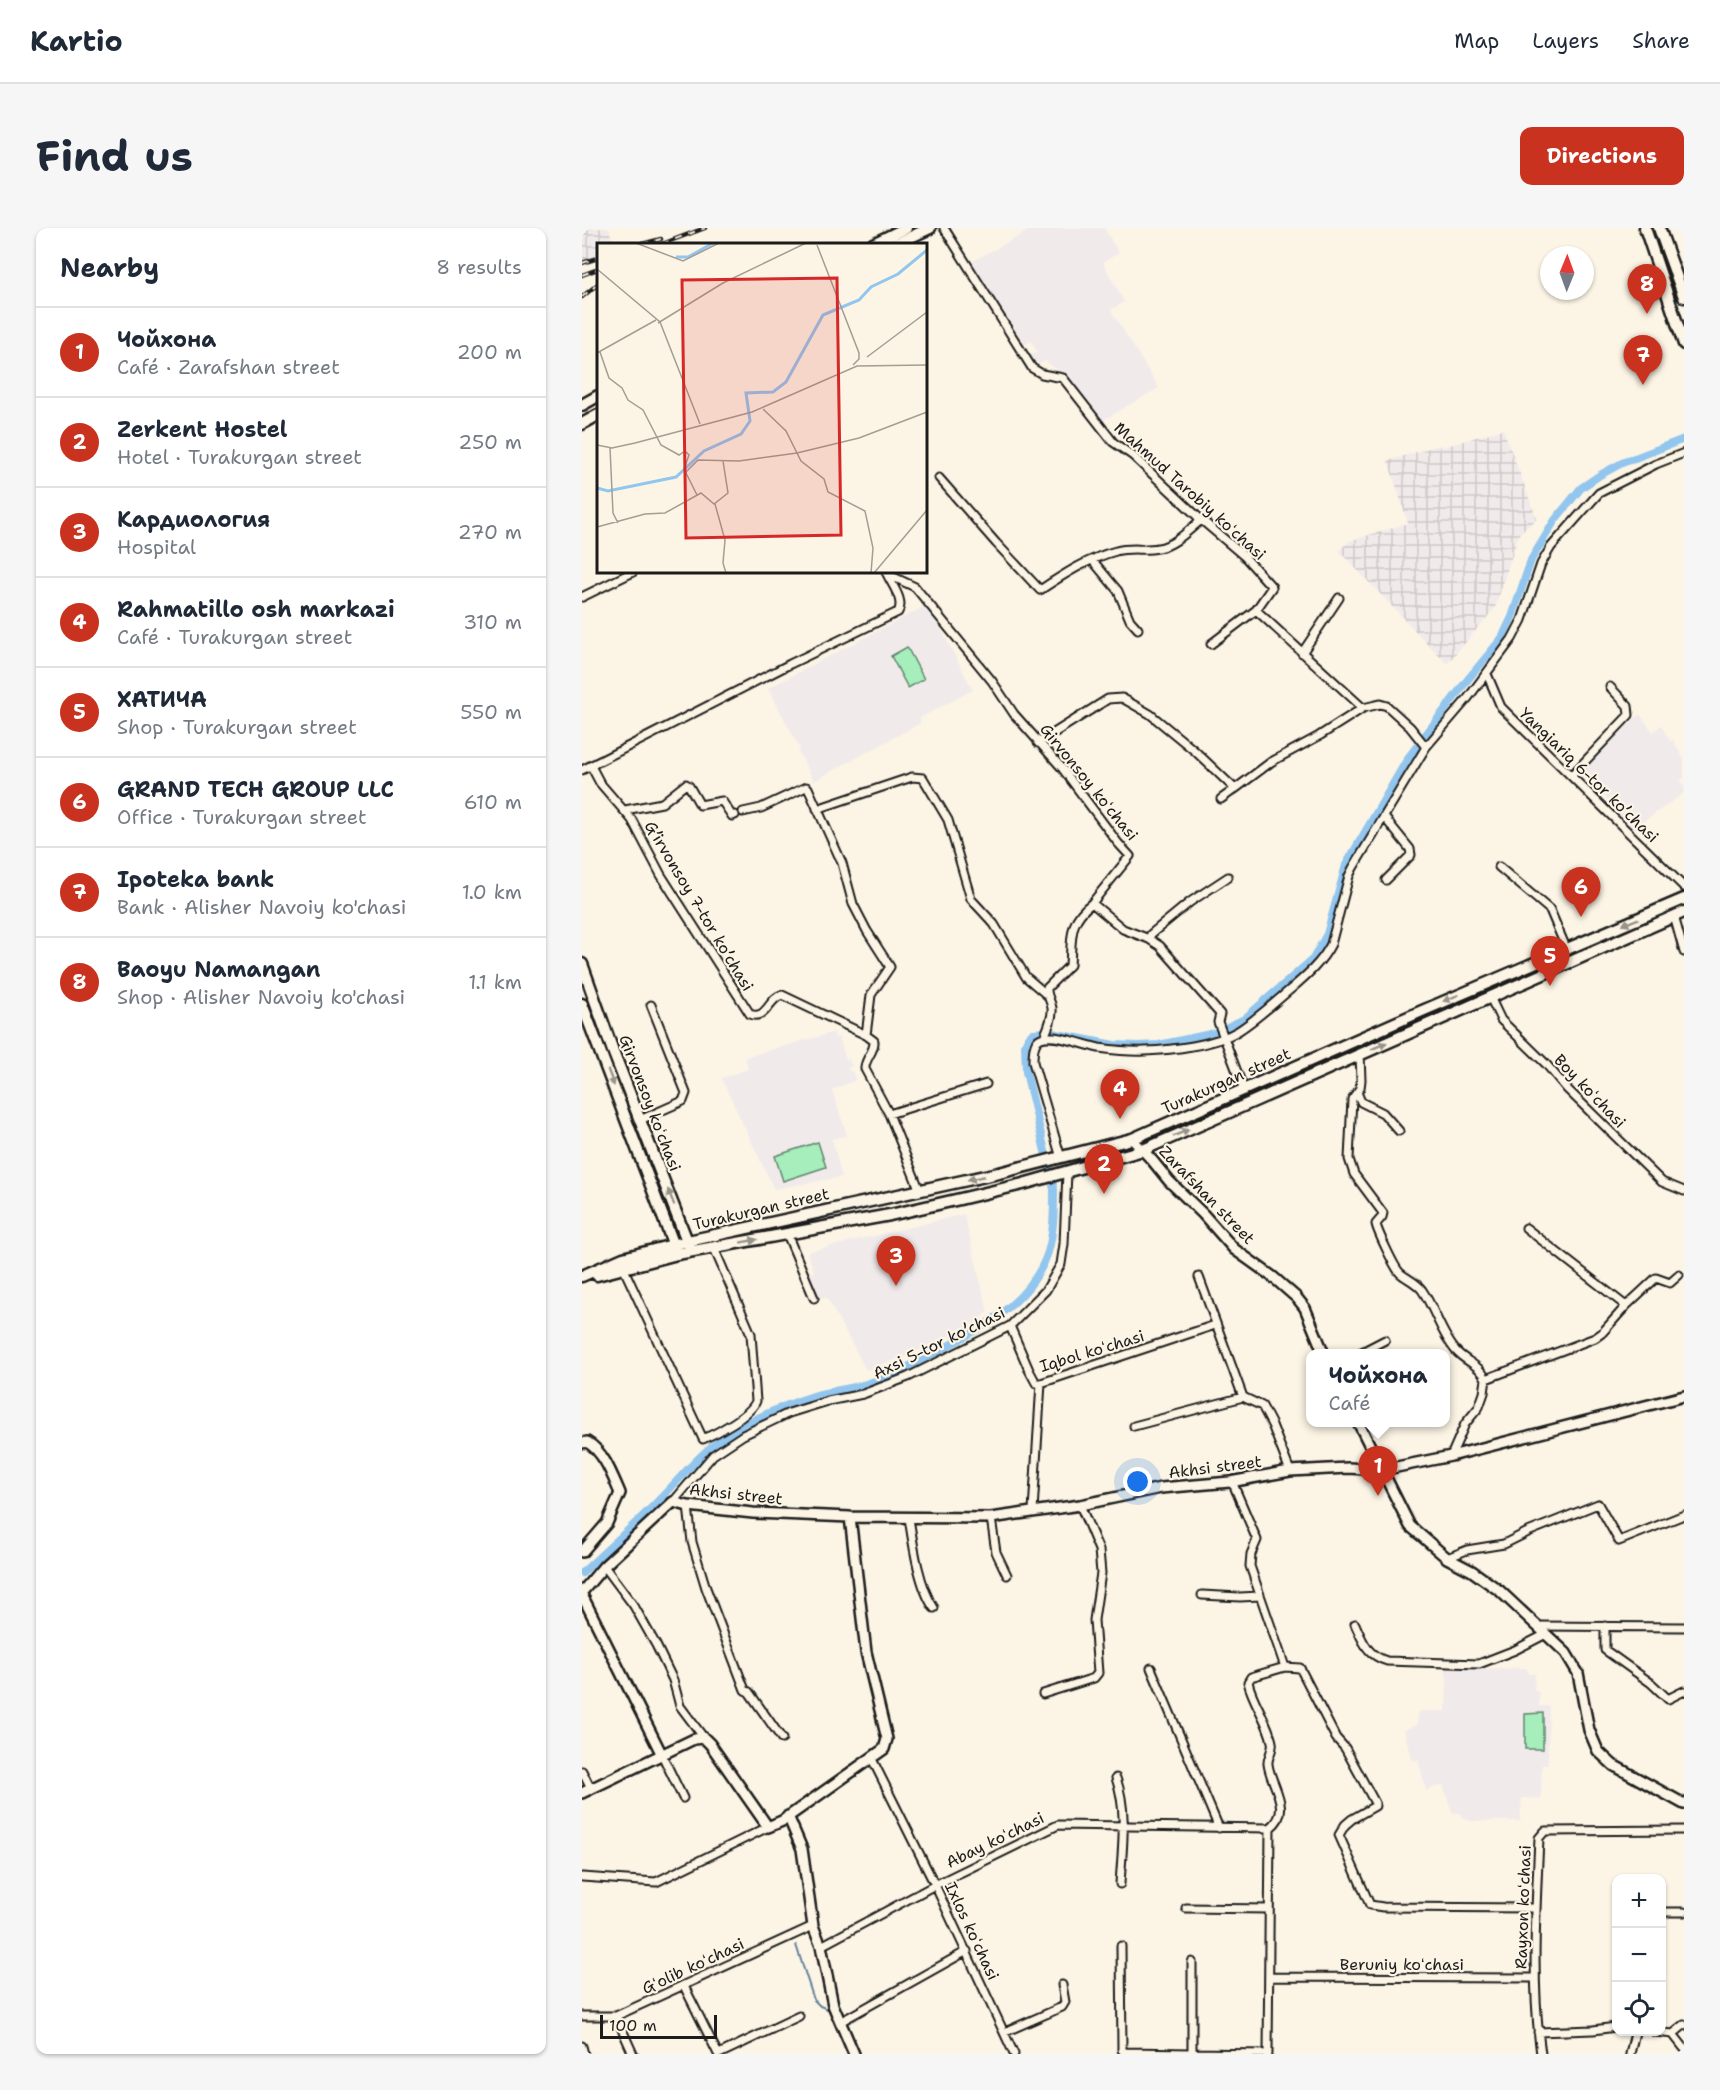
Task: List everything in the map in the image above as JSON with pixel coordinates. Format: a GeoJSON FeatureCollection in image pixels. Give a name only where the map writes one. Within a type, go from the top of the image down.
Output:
{"type":"FeatureCollection","features":[{"type":"Feature","properties":{"kind":"main road"},"geometry":{"type":"LineString","coordinates":[[875,243],[906,228]]}},
{"type":"Feature","properties":{"kind":"main road"},"geometry":{"type":"LineString","coordinates":[[898,243],[930,228]]}},
{"type":"Feature","properties":{"kind":"main road"},"geometry":{"type":"LineString","coordinates":[[1645,228],[1681,327],[1684,344]]}},
{"type":"Feature","properties":{"kind":"main road"},"geometry":{"type":"LineString","coordinates":[[1659,228],[1684,297]]}},
{"type":"Feature","properties":{"kind":"main road"},"geometry":{"type":"LineString","coordinates":[[582,405],[597,397]]}},
{"type":"Feature","properties":{"kind":"main road"},"geometry":{"type":"LineString","coordinates":[[582,424],[597,416]]}},
{"type":"Feature","properties":{"kind":"main road","name":"Turakurgan street"},"geometry":{"type":"LineString","coordinates":[[690,1246],[1033,1165],[1132,1139],[1566,948],[1684,899]]}},
{"type":"Feature","properties":{"kind":"main road","name":"Turakurgan street"},"geometry":{"type":"LineString","coordinates":[[690,1246],[714,1248],[890,1215],[1036,1181],[1143,1150],[1679,914]]}},
{"type":"Feature","properties":{"kind":"main road","name":"Girvonsoy koʻchasi"},"geometry":{"type":"LineString","coordinates":[[582,964],[690,1246]]}},
{"type":"Feature","properties":{"kind":"main road","name":"Girvonsoy koʻchasi"},"geometry":{"type":"LineString","coordinates":[[582,1004],[675,1250]]}},
{"type":"Feature","properties":{"kind":"main road"},"geometry":{"type":"LineString","coordinates":[[582,1278],[690,1246]]}},
{"type":"Feature","properties":{"kind":"main road"},"geometry":{"type":"LineString","coordinates":[[582,1278],[623,1258],[675,1250]]}},
{"type":"Feature","properties":{"kind":"street","name":"Mahmud Tarobiy koʻchasi"},"geometry":{"type":"LineString","coordinates":[[944,228],[960,257],[1032,368],[1042,374],[1063,378],[1113,442],[1133,456],[1201,520],[1244,556],[1272,587],[1256,610]]}},
{"type":"Feature","properties":{"kind":"street"},"geometry":{"type":"LineString","coordinates":[[1061,1158],[1033,1062],[1036,1041],[1044,1037],[1058,1038],[1108,1049],[1162,1051],[1222,1033],[1236,1032],[1306,975],[1327,952],[1336,930],[1349,876],[1425,746],[1487,674],[1518,630],[1541,564],[1551,547],[1599,493],[1656,464],[1684,453]]}},
{"type":"Feature","properties":{"kind":"street"},"geometry":{"type":"LineString","coordinates":[[939,478],[1040,590],[1069,570],[1114,551],[1158,549],[1166,546],[1201,520]]}},
{"type":"Feature","properties":{"kind":"street"},"geometry":{"type":"LineString","coordinates":[[1093,561],[1118,591],[1130,620],[1138,629]]}},
{"type":"Feature","properties":{"kind":"street"},"geometry":{"type":"LineString","coordinates":[[582,597],[631,573]]}},
{"type":"Feature","properties":{"kind":"street"},"geometry":{"type":"LineString","coordinates":[[582,770],[898,612],[901,608],[900,601],[886,573]]}},
{"type":"Feature","properties":{"kind":"street","name":"Girvonsoy koʻchasi"},"geometry":{"type":"LineString","coordinates":[[886,573],[915,587],[992,681],[1014,714],[1062,768],[1130,856],[1092,903]]}},
{"type":"Feature","properties":{"kind":"street"},"geometry":{"type":"LineString","coordinates":[[1302,653],[1339,598]]}},
{"type":"Feature","properties":{"kind":"street"},"geometry":{"type":"LineString","coordinates":[[1211,644],[1256,610],[1363,708]]}},
{"type":"Feature","properties":{"kind":"street","name":"Yangiаriq 6-tor koʼchasi"},"geometry":{"type":"LineString","coordinates":[[1487,674],[1501,707],[1684,887]]}},
{"type":"Feature","properties":{"kind":"street"},"geometry":{"type":"LineString","coordinates":[[1572,775],[1629,715],[1628,706],[1610,687]]}},
{"type":"Feature","properties":{"kind":"street"},"geometry":{"type":"LineString","coordinates":[[1038,742],[1108,699],[1121,698],[1150,714],[1172,731],[1235,789]]}},
{"type":"Feature","properties":{"kind":"street"},"geometry":{"type":"LineString","coordinates":[[1221,799],[1271,762],[1363,708],[1380,704],[1387,706],[1425,746]]}},
{"type":"Feature","properties":{"kind":"street","name":"Gʼirvonsoy 7-tor koʼchasi"},"geometry":{"type":"LineString","coordinates":[[591,766],[600,783],[632,820],[678,903],[750,1014],[754,1016],[762,1014],[775,998],[782,995],[866,1035]]}},
{"type":"Feature","properties":{"kind":"street"},"geometry":{"type":"LineString","coordinates":[[817,809],[912,777],[923,778],[948,820],[971,898],[994,924],[1026,976],[1047,995]]}},
{"type":"Feature","properties":{"kind":"street"},"geometry":{"type":"LineString","coordinates":[[625,810],[662,803],[686,784],[700,805],[722,801],[732,816],[735,815]]}},
{"type":"Feature","properties":{"kind":"street"},"geometry":{"type":"LineString","coordinates":[[743,812],[761,808],[807,787],[842,863],[853,904],[867,931],[890,966],[871,995],[866,1035],[874,1043],[872,1053],[865,1063],[865,1069],[889,1114],[920,1191]]}},
{"type":"Feature","properties":{"kind":"street"},"geometry":{"type":"LineString","coordinates":[[1384,817],[1410,849],[1411,855],[1386,880]]}},
{"type":"Feature","properties":{"kind":"street"},"geometry":{"type":"LineString","coordinates":[[1499,867],[1550,910],[1566,948]]}},
{"type":"Feature","properties":{"kind":"street"},"geometry":{"type":"LineString","coordinates":[[1149,939],[1151,934],[1191,902],[1228,877]]}},
{"type":"Feature","properties":{"kind":"street"},"geometry":{"type":"LineString","coordinates":[[1044,1037],[1049,1026],[1052,1008],[1047,988],[1070,965],[1069,944],[1076,920],[1092,903],[1123,929],[1160,946],[1220,1014],[1218,1022],[1244,1090]]}},
{"type":"Feature","properties":{"kind":"street"},"geometry":{"type":"LineString","coordinates":[[1679,914],[1684,952]]}},
{"type":"Feature","properties":{"kind":"street","name":"Boy koʻchasi"},"geometry":{"type":"LineString","coordinates":[[1490,997],[1501,1020],[1567,1089],[1662,1182],[1684,1191]]}},
{"type":"Feature","properties":{"kind":"street"},"geometry":{"type":"LineString","coordinates":[[640,1120],[683,1101],[686,1093],[651,1005]]}},
{"type":"Feature","properties":{"kind":"street"},"geometry":{"type":"LineString","coordinates":[[1360,1055],[1360,1088],[1352,1099],[1349,1159],[1354,1174],[1383,1213],[1376,1225],[1397,1270],[1418,1285],[1455,1349],[1479,1367],[1486,1379],[1479,1407],[1465,1424],[1451,1456]]}},
{"type":"Feature","properties":{"kind":"street"},"geometry":{"type":"LineString","coordinates":[[889,1114],[986,1084]]}},
{"type":"Feature","properties":{"kind":"street"},"geometry":{"type":"LineString","coordinates":[[1357,1092],[1361,1102],[1383,1113],[1399,1131]]}},
{"type":"Feature","properties":{"kind":"street","name":"Zarafshan street"},"geometry":{"type":"LineString","coordinates":[[1132,1139],[1168,1181],[1203,1214],[1234,1249],[1273,1276],[1297,1298],[1305,1308],[1322,1349]]}},
{"type":"Feature","properties":{"kind":"street","name":"Аxsi 5-tor koʼchasi"},"geometry":{"type":"LineString","coordinates":[[673,1502],[713,1455],[743,1435],[789,1413],[828,1401],[863,1394],[908,1377],[1010,1326],[1046,1290],[1061,1264],[1064,1244],[1066,1172]]}},
{"type":"Feature","properties":{"kind":"street"},"geometry":{"type":"LineString","coordinates":[[1526,1228],[1626,1306]]}},
{"type":"Feature","properties":{"kind":"street"},"geometry":{"type":"LineString","coordinates":[[787,1234],[814,1298]]}},
{"type":"Feature","properties":{"kind":"street"},"geometry":{"type":"LineString","coordinates":[[623,1267],[703,1439],[745,1414],[756,1401],[751,1334],[714,1248]]}},
{"type":"Feature","properties":{"kind":"street"},"geometry":{"type":"LineString","coordinates":[[1486,1379],[1594,1338],[1606,1329],[1626,1306],[1656,1278],[1670,1283],[1682,1275]]}},
{"type":"Feature","properties":{"kind":"street"},"geometry":{"type":"LineString","coordinates":[[1199,1277],[1215,1325],[1244,1397]]}},
{"type":"Feature","properties":{"kind":"street","name":"Iqbol koʻchasi"},"geometry":{"type":"LineString","coordinates":[[1010,1326],[1036,1383],[1041,1383],[1215,1325]]}},
{"type":"Feature","properties":{"kind":"street"},"geometry":{"type":"LineString","coordinates":[[1366,1349],[1385,1340]]}},
{"type":"Feature","properties":{"kind":"street"},"geometry":{"type":"LineString","coordinates":[[1033,1511],[1041,1383]]}},
{"type":"Feature","properties":{"kind":"street","name":"Akhsi street"},"geometry":{"type":"LineString","coordinates":[[673,1502],[687,1506],[753,1514],[991,1518],[1080,1505],[1161,1488],[1230,1482],[1290,1471],[1348,1468],[1382,1470],[1451,1456],[1684,1396]]}},
{"type":"Feature","properties":{"kind":"street"},"geometry":{"type":"LineString","coordinates":[[1134,1426],[1244,1397],[1262,1406],[1290,1471]]}},
{"type":"Feature","properties":{"kind":"street"},"geometry":{"type":"LineString","coordinates":[[1360,1427],[1410,1526],[1447,1558],[1472,1571],[1500,1591],[1566,1653],[1578,1673],[1589,1730],[1598,1751],[1613,1765],[1684,1804]]}},
{"type":"Feature","properties":{"kind":"street"},"geometry":{"type":"LineString","coordinates":[[582,1443],[586,1442],[591,1445],[609,1468],[620,1493],[607,1523],[582,1552]]}},
{"type":"Feature","properties":{"kind":"street"},"geometry":{"type":"LineString","coordinates":[[1230,1482],[1234,1486],[1257,1540],[1249,1560],[1285,1667]]}},
{"type":"Feature","properties":{"kind":"street"},"geometry":{"type":"LineString","coordinates":[[673,1502],[604,1566],[582,1593],[683,1798]]}},
{"type":"Feature","properties":{"kind":"street"},"geometry":{"type":"LineString","coordinates":[[1447,1558],[1479,1547],[1504,1544],[1598,1504],[1618,1541],[1684,1515]]}},
{"type":"Feature","properties":{"kind":"street"},"geometry":{"type":"LineString","coordinates":[[1043,1694],[1094,1678],[1098,1673],[1094,1620],[1101,1573],[1100,1562],[1098,1550],[1080,1505]]}},
{"type":"Feature","properties":{"kind":"street"},"geometry":{"type":"LineString","coordinates":[[687,1506],[692,1542],[706,1588],[745,1690],[749,1692],[782,1739]]}},
{"type":"Feature","properties":{"kind":"street"},"geometry":{"type":"LineString","coordinates":[[582,1877],[656,1882],[788,1816],[884,1749],[887,1738],[866,1652],[850,1517]]}},
{"type":"Feature","properties":{"kind":"street"},"geometry":{"type":"LineString","coordinates":[[909,1518],[914,1550],[929,1600],[934,1608]]}},
{"type":"Feature","properties":{"kind":"street"},"geometry":{"type":"LineString","coordinates":[[991,1518],[996,1551],[1007,1575]]}},
{"type":"Feature","properties":{"kind":"street"},"geometry":{"type":"LineString","coordinates":[[604,1566],[634,1606],[673,1680],[680,1706],[710,1744],[768,1827]]}},
{"type":"Feature","properties":{"kind":"street"},"geometry":{"type":"LineString","coordinates":[[1202,1595],[1260,1596]]}},
{"type":"Feature","properties":{"kind":"street"},"geometry":{"type":"LineString","coordinates":[[1355,1624],[1368,1651],[1375,1658],[1387,1661],[1479,1664],[1515,1650],[1546,1634]]}},
{"type":"Feature","properties":{"kind":"street"},"geometry":{"type":"LineString","coordinates":[[1537,1626],[1684,1628]]}},
{"type":"Feature","properties":{"kind":"street"},"geometry":{"type":"LineString","coordinates":[[1605,1626],[1605,1650],[1651,1683],[1668,1699],[1684,1691]]}},
{"type":"Feature","properties":{"kind":"street"},"geometry":{"type":"LineString","coordinates":[[1121,1946],[1122,2050],[1125,2052],[1268,2054],[1270,1828],[1279,1818],[1278,1790],[1267,1762],[1273,1743],[1248,1682],[1251,1677],[1285,1667],[1300,1668],[1336,1738],[1345,1748],[1375,1803],[1375,1806],[1345,1825],[1340,1835],[1370,1905],[1536,1908]]}},
{"type":"Feature","properties":{"kind":"street"},"geometry":{"type":"LineString","coordinates":[[1151,1668],[1219,1828]]}},
{"type":"Feature","properties":{"kind":"street"},"geometry":{"type":"LineString","coordinates":[[582,1771],[586,1791],[694,1739],[704,1738]]}},
{"type":"Feature","properties":{"kind":"street","name":"Ixlos koʻchasi"},"geometry":{"type":"LineString","coordinates":[[871,1756],[967,1951],[1014,2054]]}},
{"type":"Feature","properties":{"kind":"street"},"geometry":{"type":"LineString","coordinates":[[1116,1778],[1122,1795],[1120,1884]]}},
{"type":"Feature","properties":{"kind":"street"},"geometry":{"type":"LineString","coordinates":[[788,1816],[802,1849],[813,1926],[821,1946],[833,2005],[854,2054]]}},
{"type":"Feature","properties":{"kind":"street","name":"Abay koʻchasi"},"geometry":{"type":"LineString","coordinates":[[821,1946],[935,1885],[1058,1825],[1270,1828]]}},
{"type":"Feature","properties":{"kind":"street","name":"Rayxon koʻchasi"},"geometry":{"type":"LineString","coordinates":[[1541,2054],[1535,1978],[1539,1838],[1545,1831],[1684,1830]]}},
{"type":"Feature","properties":{"kind":"street"},"geometry":{"type":"LineString","coordinates":[[1186,1908],[1269,1909]]}},
{"type":"Feature","properties":{"kind":"street"},"geometry":{"type":"LineString","coordinates":[[1666,1912],[1684,1912]]}},
{"type":"Feature","properties":{"kind":"street","name":"Gʻolib koʻchasi"},"geometry":{"type":"LineString","coordinates":[[582,2016],[616,2016],[813,1926]]}},
{"type":"Feature","properties":{"kind":"street"},"geometry":{"type":"LineString","coordinates":[[840,2022],[967,1951]]}},
{"type":"Feature","properties":{"kind":"street"},"geometry":{"type":"LineString","coordinates":[[1192,1962],[1192,2053]]}},
{"type":"Feature","properties":{"kind":"street","name":"Beruniy koʻchasi"},"geometry":{"type":"LineString","coordinates":[[1269,1977],[1535,1978]]}},
{"type":"Feature","properties":{"kind":"street"},"geometry":{"type":"LineString","coordinates":[[1005,2032],[1062,2007],[1065,2002],[1062,1985]]}},
{"type":"Feature","properties":{"kind":"street"},"geometry":{"type":"LineString","coordinates":[[684,1986],[718,2054],[798,2016]]}},
{"type":"Feature","properties":{"kind":"street"},"geometry":{"type":"LineString","coordinates":[[616,2016],[633,2054]]}},
{"type":"Feature","properties":{"kind":"street"},"geometry":{"type":"LineString","coordinates":[[1673,2034],[1684,2025]]}},
{"type":"Feature","properties":{"kind":"street"},"geometry":{"type":"LineString","coordinates":[[1538,2032],[1593,2030],[1612,2027]]}},
{"type":"Feature","properties":{"kind":"street"},"geometry":{"type":"LineString","coordinates":[[1666,2033],[1673,2034],[1684,2048]]}},
{"type":"Feature","properties":{"kind":"street"},"geometry":{"type":"LineString","coordinates":[[1630,2054],[1634,2036]]}},
{"type":"Feature","properties":{"kind":"street"},"geometry":{"type":"LineString","coordinates":[[582,2046],[584,2054]]}},
{"type":"Feature","properties":{"kind":"shaded area"},"geometry":{"type":"Polygon","coordinates":[[[582,228],[609,228],[613,243],[597,243],[596,259],[582,264],[582,228]]]}},
{"type":"Feature","properties":{"kind":"shaded area"},"geometry":{"type":"Polygon","coordinates":[[[1033,228],[1104,228],[1119,253],[1103,262],[1124,302],[1111,310],[1159,388],[1105,419],[1101,424],[1075,390],[1070,379],[1045,361],[1037,365],[1031,355],[1037,352],[1031,341],[1021,347],[971,262],[1033,228]]]}},
{"type":"Feature","properties":{"kind":"shaded area"},"geometry":{"type":"Polygon","coordinates":[[[1503,429],[1537,519],[1519,534],[1495,608],[1447,664],[1339,551],[1349,541],[1408,523],[1388,461],[1503,429]]]}},
{"type":"Feature","properties":{"kind":"shaded area"},"geometry":{"type":"Polygon","coordinates":[[[925,606],[940,627],[973,690],[920,718],[921,723],[814,781],[768,688],[925,606]]]}},
{"type":"Feature","properties":{"kind":"shaded area"},"geometry":{"type":"Polygon","coordinates":[[[1640,714],[1653,732],[1661,725],[1684,759],[1684,778],[1680,781],[1684,787],[1684,793],[1632,830],[1581,768],[1640,714]]]}},
{"type":"Feature","properties":{"kind":"shaded area"},"geometry":{"type":"Polygon","coordinates":[[[834,1032],[835,1038],[839,1037],[846,1060],[849,1059],[852,1066],[848,1068],[856,1080],[832,1090],[847,1135],[832,1139],[842,1177],[774,1189],[721,1078],[748,1069],[745,1057],[834,1032]]]}},
{"type":"Feature","properties":{"kind":"shaded area"},"geometry":{"type":"Polygon","coordinates":[[[964,1214],[988,1312],[974,1324],[904,1357],[866,1370],[827,1298],[817,1297],[806,1276],[814,1272],[807,1252],[964,1214]]]}},
{"type":"Feature","properties":{"kind":"shaded area"},"geometry":{"type":"Polygon","coordinates":[[[1527,1668],[1528,1674],[1535,1674],[1534,1691],[1539,1692],[1539,1706],[1549,1706],[1548,1765],[1542,1765],[1541,1799],[1522,1798],[1520,1821],[1470,1821],[1460,1813],[1452,1813],[1443,1785],[1426,1790],[1418,1760],[1412,1761],[1404,1730],[1417,1725],[1418,1711],[1446,1711],[1445,1669],[1527,1668]]]}},
{"type":"Feature","properties":{"kind":"green space"},"geometry":{"type":"Polygon","coordinates":[[[907,647],[924,679],[908,688],[891,656],[907,647]]]}},
{"type":"Feature","properties":{"kind":"green space"},"geometry":{"type":"Polygon","coordinates":[[[818,1142],[826,1167],[783,1181],[775,1156],[818,1142]]]}},
{"type":"Feature","properties":{"kind":"green space"},"geometry":{"type":"Polygon","coordinates":[[[1543,1713],[1543,1749],[1525,1749],[1525,1714],[1543,1713]]]}},
{"type":"Feature","properties":{"kind":"waterway"},"geometry":{"type":"LineString","coordinates":[[582,1573],[649,1510],[705,1452],[733,1431],[801,1400],[866,1384],[896,1373],[991,1321],[1019,1298],[1041,1269],[1048,1252],[1054,1212],[1054,1189],[1026,1072],[1025,1045],[1028,1038],[1033,1033],[1047,1032],[1114,1045],[1138,1046],[1159,1045],[1215,1033],[1244,1019],[1313,959],[1327,934],[1346,865],[1408,758],[1502,638],[1512,617],[1531,560],[1555,520],[1581,488],[1600,475],[1622,463],[1684,439]]}},
{"type":"Feature","properties":{"kind":"waterway"},"geometry":{"type":"LineString","coordinates":[[796,1945],[814,2000],[820,2006],[830,2010],[833,2016]]}},
{"type":"Feature","properties":{"kind":"railway"},"geometry":{"type":"LineString","coordinates":[[665,243],[705,228]]}},
{"type":"Feature","properties":{"kind":"railway"},"geometry":{"type":"LineString","coordinates":[[646,243],[661,239]]}},
{"type":"Feature","properties":{"kind":"railway"},"geometry":{"type":"LineString","coordinates":[[582,263],[597,258]]}},
{"type":"Feature","properties":{"kind":"railway"},"geometry":{"type":"LineString","coordinates":[[582,275],[597,269]]}},
{"type":"Feature","properties":{"kind":"railway"},"geometry":{"type":"LineString","coordinates":[[582,297],[597,285]]}},
{"type":"Feature","properties":{"kind":"place","name":"Baoyu Namangan"},"geometry":{"type":"Point","coordinates":[1647,314]}},
{"type":"Feature","properties":{"kind":"place","name":"Ipoteka bank"},"geometry":{"type":"Point","coordinates":[1643,385]}},
{"type":"Feature","properties":{"kind":"place","name":"GRAND TECH GROUP LLC"},"geometry":{"type":"Point","coordinates":[1581,917]}},
{"type":"Feature","properties":{"kind":"place","name":"ХАТИЧА"},"geometry":{"type":"Point","coordinates":[1550,986]}},
{"type":"Feature","properties":{"kind":"place","name":"Rahmatillo osh markazi"},"geometry":{"type":"Point","coordinates":[1120,1119]}},
{"type":"Feature","properties":{"kind":"place","name":"Zerkent Hostel"},"geometry":{"type":"Point","coordinates":[1104,1194]}},
{"type":"Feature","properties":{"kind":"place","name":"Кардиология"},"geometry":{"type":"Point","coordinates":[896,1286]}},
{"type":"Feature","properties":{"kind":"place","name":"Чойхона"},"geometry":{"type":"Point","coordinates":[1378,1496]}}]}
